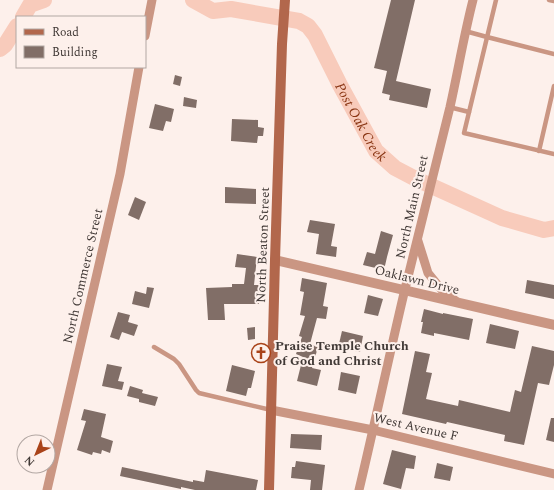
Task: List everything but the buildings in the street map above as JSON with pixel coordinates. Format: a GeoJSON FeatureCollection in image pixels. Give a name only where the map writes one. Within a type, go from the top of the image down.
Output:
{"type":"FeatureCollection","features":[{"type":"Feature","properties":{"kind":"main road","name":"North Beaton Street"},"geometry":{"type":"LineString","coordinates":[[269,490],[282,44],[285,0]]}},
{"type":"Feature","properties":{"kind":"street","name":"North Main Street"},"geometry":{"type":"LineString","coordinates":[[359,490],[405,290],[450,107],[465,31],[473,0]]}},
{"type":"Feature","properties":{"kind":"street"},"geometry":{"type":"LineString","coordinates":[[146,30],[151,3]]}},
{"type":"Feature","properties":{"kind":"street","name":"North Commerce Street"},"geometry":{"type":"LineString","coordinates":[[47,490],[120,174],[139,68]]}},
{"type":"Feature","properties":{"kind":"street"},"geometry":{"type":"LineString","coordinates":[[418,241],[428,273],[441,289],[458,303]]}},
{"type":"Feature","properties":{"kind":"street","name":"Oaklawn Drive"},"geometry":{"type":"LineString","coordinates":[[275,260],[554,324]]}},
{"type":"Feature","properties":{"kind":"street","name":"West Avenue F"},"geometry":{"type":"LineString","coordinates":[[272,410],[373,430],[554,474]]}},
{"type":"Feature","properties":{"kind":"lane"},"geometry":{"type":"LineString","coordinates":[[496,0],[464,133],[554,154]]}},
{"type":"Feature","properties":{"kind":"lane"},"geometry":{"type":"LineString","coordinates":[[549,0],[554,1]]}},
{"type":"Feature","properties":{"kind":"lane"},"geometry":{"type":"LineString","coordinates":[[465,31],[554,54]]}},
{"type":"Feature","properties":{"kind":"lane"},"geometry":{"type":"LineString","coordinates":[[539,151],[554,86]]}},
{"type":"Feature","properties":{"kind":"lane"},"geometry":{"type":"LineString","coordinates":[[450,107],[469,112]]}},
{"type":"Feature","properties":{"kind":"lane"},"geometry":{"type":"LineString","coordinates":[[154,347],[174,359],[179,364],[199,393],[272,410]]}},
{"type":"Feature","properties":{"kind":"waterway","name":"Post Oak Creek"},"geometry":{"type":"LineString","coordinates":[[24,16],[30,5],[44,0]]}},
{"type":"Feature","properties":{"kind":"waterway","name":"Post Oak Creek"},"geometry":{"type":"LineString","coordinates":[[193,0],[213,11],[231,9],[299,21],[308,26],[315,35],[376,151],[395,168],[502,218],[544,230],[554,228]]}},
{"type":"Feature","properties":{"kind":"waterway","name":"Post Oak Creek"},"geometry":{"type":"LineString","coordinates":[[0,49],[5,45],[16,28]]}},
{"type":"Feature","properties":{"kind":"place","name":"Praise Temple Church of God and Christ"},"geometry":{"type":"Point","coordinates":[261,353]}}]}
